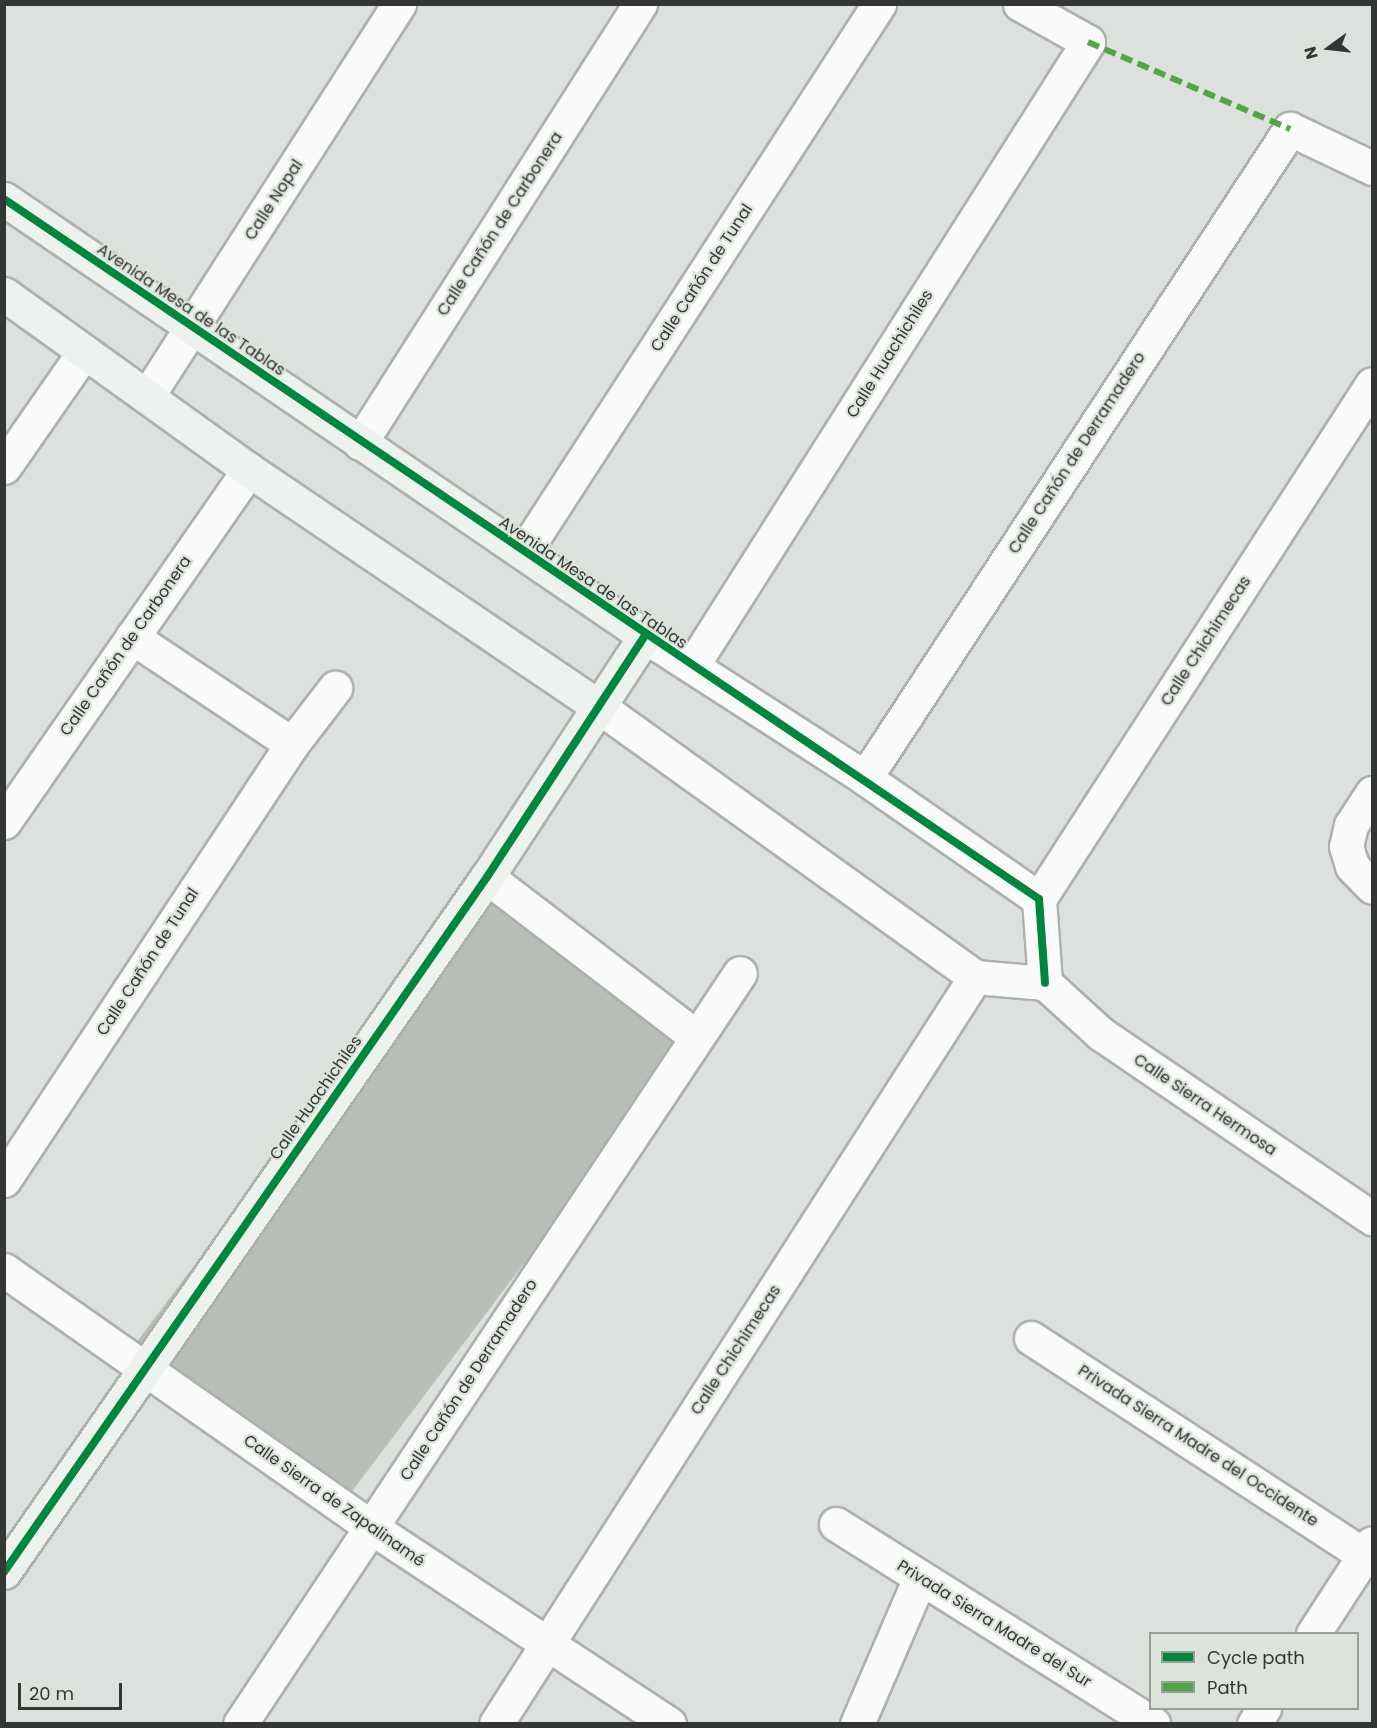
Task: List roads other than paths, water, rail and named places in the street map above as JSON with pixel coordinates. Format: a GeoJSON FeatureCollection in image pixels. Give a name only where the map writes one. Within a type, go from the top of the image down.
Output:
{"type":"FeatureCollection","features":[{"type":"Feature","properties":{"kind":"street","name":"Calle Nopal"},"geometry":{"type":"LineString","coordinates":[[148,395],[399,4]]}},
{"type":"Feature","properties":{"kind":"street","name":"Calle Cañón de Carbonera"},"geometry":{"type":"LineString","coordinates":[[360,443],[640,4]]}},
{"type":"Feature","properties":{"kind":"street","name":"Calle Cañón de Tunal"},"geometry":{"type":"LineString","coordinates":[[524,552],[879,4]]}},
{"type":"Feature","properties":{"kind":"street","name":"Calle Huachichiles"},"geometry":{"type":"LineString","coordinates":[[692,666],[1089,42],[1020,4]]}},
{"type":"Feature","properties":{"kind":"street","name":"Calle Cañón de Derramadero"},"geometry":{"type":"LineString","coordinates":[[865,778],[1290,129],[1372,168]]}},
{"type":"Feature","properties":{"kind":"street","name":"Avenida Mesa de las Tablas"},"geometry":{"type":"LineString","coordinates":[[4,199],[645,636],[865,778],[1039,899]]}},
{"type":"Feature","properties":{"kind":"street"},"geometry":{"type":"LineString","coordinates":[[4,294],[148,395],[249,470],[598,706],[975,977],[1045,983],[1039,899]]}},
{"type":"Feature","properties":{"kind":"street"},"geometry":{"type":"LineString","coordinates":[[4,467],[84,352]]}},
{"type":"Feature","properties":{"kind":"street","name":"Calle Chichimecas"},"geometry":{"type":"LineString","coordinates":[[1039,899],[1372,384]]}},
{"type":"Feature","properties":{"kind":"street","name":"Calle Cañón de Carbonera"},"geometry":{"type":"LineString","coordinates":[[4,822],[249,470]]}},
{"type":"Feature","properties":{"kind":"street","name":"Calle Huachichiles"},"geometry":{"type":"LineString","coordinates":[[4,1572],[143,1368],[487,877],[645,636]]}},
{"type":"Feature","properties":{"kind":"street"},"geometry":{"type":"LineString","coordinates":[[132,637],[292,744]]}},
{"type":"Feature","properties":{"kind":"street","name":"Calle Cañón de Tunal"},"geometry":{"type":"LineString","coordinates":[[4,1180],[292,744],[335,688]]}},
{"type":"Feature","properties":{"kind":"street"},"geometry":{"type":"LineString","coordinates":[[1372,793],[1351,825],[1346,846],[1352,866],[1372,887]]}},
{"type":"Feature","properties":{"kind":"street"},"geometry":{"type":"LineString","coordinates":[[487,877],[695,1036]]}},
{"type":"Feature","properties":{"kind":"street","name":"Calle Cañón de Derramadero"},"geometry":{"type":"LineString","coordinates":[[240,1724],[372,1528],[695,1036],[740,974]]}},
{"type":"Feature","properties":{"kind":"street","name":"Calle Chichimecas"},"geometry":{"type":"LineString","coordinates":[[496,1724],[975,977]]}},
{"type":"Feature","properties":{"kind":"street","name":"Calle Sierra Hermosa"},"geometry":{"type":"LineString","coordinates":[[1045,983],[1101,1034],[1372,1218]]}},
{"type":"Feature","properties":{"kind":"street","name":"Calle Sierra de Zapalinamé"},"geometry":{"type":"LineString","coordinates":[[4,1270],[372,1528],[669,1724]]}},
{"type":"Feature","properties":{"kind":"street","name":"Privada Sierra Madre del Occidente"},"geometry":{"type":"LineString","coordinates":[[1031,1338],[1370,1553]]}},
{"type":"Feature","properties":{"kind":"street","name":"Privada Sierra Madre del Sur"},"geometry":{"type":"LineString","coordinates":[[836,1524],[1153,1724]]}},
{"type":"Feature","properties":{"kind":"street"},"geometry":{"type":"LineString","coordinates":[[1314,1632],[1370,1553]]}},
{"type":"Feature","properties":{"kind":"street"},"geometry":{"type":"LineString","coordinates":[[857,1724],[920,1578]]}},
{"type":"Feature","properties":{"kind":"street"},"geometry":{"type":"LineString","coordinates":[[1254,1724],[1263,1710]]}}]}
